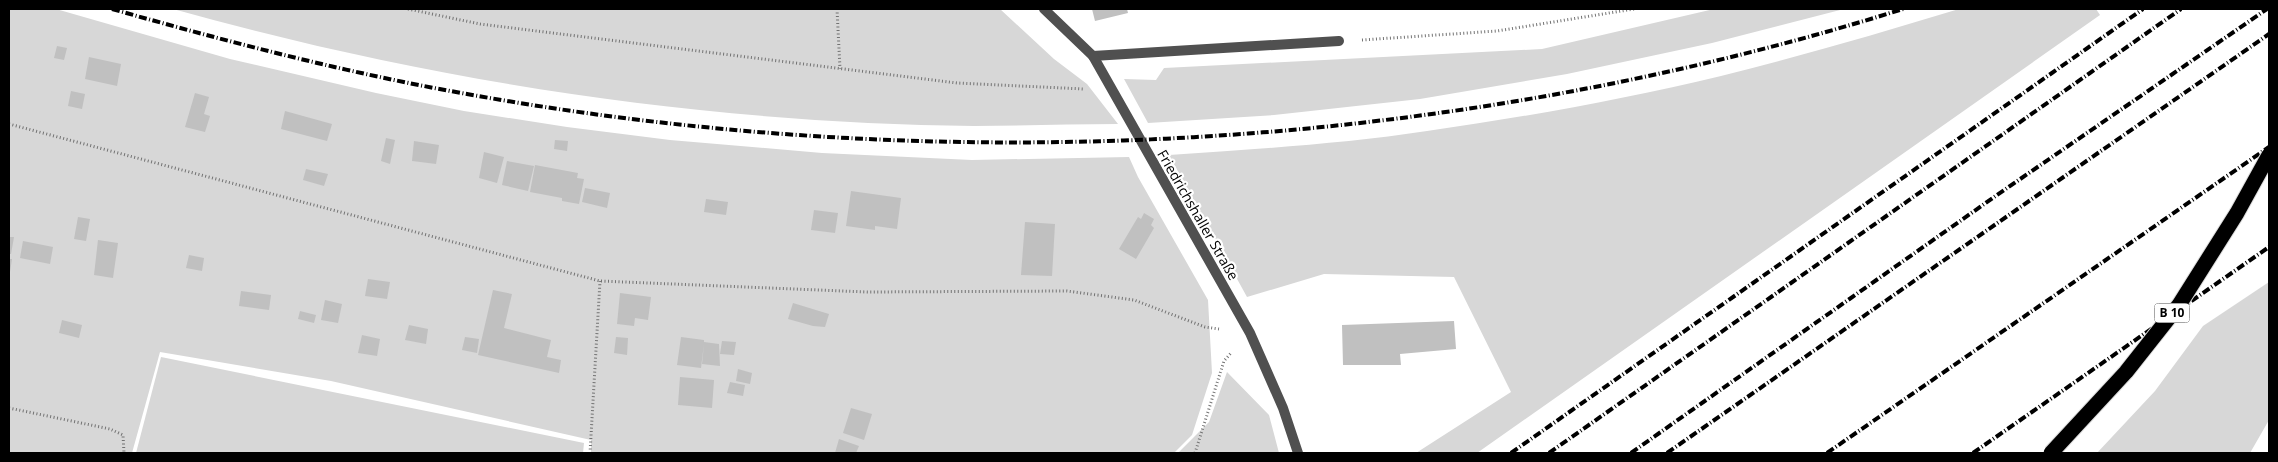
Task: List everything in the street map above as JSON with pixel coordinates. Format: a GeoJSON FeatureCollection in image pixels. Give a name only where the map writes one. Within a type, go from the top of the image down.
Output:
{"type":"FeatureCollection","features":[{"type":"Feature","properties":{"kind":"highway","name":"B 10"},"geometry":{"type":"LineString","coordinates":[[2051,453],[2126,372],[2179,305],[2237,212],[2269,155]]}},
{"type":"Feature","properties":{"kind":"street","name":"Friedrichshaller Straße"},"geometry":{"type":"LineString","coordinates":[[1044,9],[1093,56],[1250,333],[1283,408],[1298,453]]}},
{"type":"Feature","properties":{"kind":"street"},"geometry":{"type":"LineString","coordinates":[[1093,56],[1338,41]]}},
{"type":"Feature","properties":{"kind":"path"},"geometry":{"type":"LineString","coordinates":[[408,9],[480,24],[957,83],[1112,90]]}},
{"type":"Feature","properties":{"kind":"path"},"geometry":{"type":"LineString","coordinates":[[837,9],[840,69]]}},
{"type":"Feature","properties":{"kind":"path"},"geometry":{"type":"LineString","coordinates":[[1338,41],[1497,32],[1634,9]]}},
{"type":"Feature","properties":{"kind":"path"},"geometry":{"type":"LineString","coordinates":[[9,124],[600,281],[866,292],[1067,292],[1134,300],[1205,327],[1250,333]]}},
{"type":"Feature","properties":{"kind":"path"},"geometry":{"type":"LineString","coordinates":[[590,453],[600,281]]}},
{"type":"Feature","properties":{"kind":"path"},"geometry":{"type":"LineString","coordinates":[[1195,453],[1224,361],[1250,333]]}},
{"type":"Feature","properties":{"kind":"path"},"geometry":{"type":"LineString","coordinates":[[9,408],[110,429],[123,436],[124,453]]}},
{"type":"Feature","properties":{"kind":"shaded area"},"geometry":{"type":"Polygon","coordinates":[[[9,9],[56,9],[230,59],[376,93],[464,111],[567,127],[670,140],[822,153],[972,160],[1129,157],[1138,177],[1208,300],[1212,373],[1192,435],[1174,453],[591,453],[591,440],[331,381],[160,352],[132,453],[9,453],[9,9]]]}},
{"type":"Feature","properties":{"kind":"shaded area"},"geometry":{"type":"Polygon","coordinates":[[[173,9],[1000,9],[1054,59],[1087,84],[1118,124],[974,126],[873,123],[772,117],[670,107],[570,94],[370,58],[271,35],[173,9]]]}},
{"type":"Feature","properties":{"kind":"shaded area"},"geometry":{"type":"Polygon","coordinates":[[[1714,9],[1844,9],[1712,43],[1567,74],[1420,99],[1274,115],[1148,123],[1124,79],[1156,80],[1164,68],[1542,49],[1714,9]]]}},
{"type":"Feature","properties":{"kind":"shaded area"},"geometry":{"type":"Polygon","coordinates":[[[1959,9],[2096,9],[2100,15],[1477,453],[1416,453],[1511,392],[1454,277],[1324,274],[1247,297],[1169,155],[1298,146],[1395,136],[1538,114],[1648,92],[1751,68],[1959,9]]]}},
{"type":"Feature","properties":{"kind":"shaded area"},"geometry":{"type":"Polygon","coordinates":[[[2269,282],[2269,420],[2250,453],[2097,453],[2155,391],[2203,326],[2269,282]]]}},
{"type":"Feature","properties":{"kind":"shaded area"},"geometry":{"type":"Polygon","coordinates":[[[161,357],[584,443],[583,453],[136,453],[161,357]]]}},
{"type":"Feature","properties":{"kind":"shaded area"},"geometry":{"type":"Polygon","coordinates":[[[1227,372],[1269,415],[1279,453],[1178,453],[1209,422],[1227,372]]]}},
{"type":"Feature","properties":{"kind":"building"},"geometry":{"type":"Polygon","coordinates":[[[1092,9],[1127,9],[1128,13],[1095,21],[1092,9]]]}},
{"type":"Feature","properties":{"kind":"building"},"geometry":{"type":"Polygon","coordinates":[[[57,46],[67,48],[64,60],[54,58],[57,46]]]}},
{"type":"Feature","properties":{"kind":"building"},"geometry":{"type":"Polygon","coordinates":[[[89,57],[121,64],[117,86],[85,79],[89,57]]]}},
{"type":"Feature","properties":{"kind":"building"},"geometry":{"type":"Polygon","coordinates":[[[71,91],[85,94],[82,109],[68,106],[71,91]]]}},
{"type":"Feature","properties":{"kind":"building"},"geometry":{"type":"Polygon","coordinates":[[[195,93],[209,97],[204,114],[210,116],[205,132],[185,127],[195,93]]]}},
{"type":"Feature","properties":{"kind":"building"},"geometry":{"type":"Polygon","coordinates":[[[285,111],[332,124],[327,141],[281,129],[285,111]]]}},
{"type":"Feature","properties":{"kind":"building"},"geometry":{"type":"Polygon","coordinates":[[[386,138],[395,140],[390,164],[381,161],[386,138]]]}},
{"type":"Feature","properties":{"kind":"building"},"geometry":{"type":"Polygon","coordinates":[[[555,140],[568,141],[567,151],[554,149],[555,140]]]}},
{"type":"Feature","properties":{"kind":"building"},"geometry":{"type":"Polygon","coordinates":[[[414,141],[439,145],[436,164],[412,161],[414,141]]]}},
{"type":"Feature","properties":{"kind":"building"},"geometry":{"type":"Polygon","coordinates":[[[484,152],[504,157],[497,183],[479,178],[484,152]]]}},
{"type":"Feature","properties":{"kind":"building"},"geometry":{"type":"Polygon","coordinates":[[[507,161],[534,166],[528,191],[502,185],[507,161]]]}},
{"type":"Feature","properties":{"kind":"building"},"geometry":{"type":"Polygon","coordinates":[[[535,165],[578,173],[577,178],[584,179],[579,204],[562,201],[562,198],[530,192],[535,165]]]}},
{"type":"Feature","properties":{"kind":"building"},"geometry":{"type":"Polygon","coordinates":[[[306,169],[328,174],[324,186],[303,180],[306,169]]]}},
{"type":"Feature","properties":{"kind":"building"},"geometry":{"type":"Polygon","coordinates":[[[585,188],[610,193],[607,208],[582,202],[585,188]]]}},
{"type":"Feature","properties":{"kind":"building"},"geometry":{"type":"Polygon","coordinates":[[[851,191],[901,198],[897,229],[875,226],[875,230],[846,226],[851,191]]]}},
{"type":"Feature","properties":{"kind":"building"},"geometry":{"type":"Polygon","coordinates":[[[706,199],[728,202],[726,215],[704,212],[706,199]]]}},
{"type":"Feature","properties":{"kind":"building"},"geometry":{"type":"Polygon","coordinates":[[[814,210],[838,213],[835,233],[811,230],[814,210]]]}},
{"type":"Feature","properties":{"kind":"building"},"geometry":{"type":"Polygon","coordinates":[[[1144,213],[1154,219],[1151,225],[1154,228],[1136,259],[1119,249],[1138,217],[1141,219],[1144,213]]]}},
{"type":"Feature","properties":{"kind":"building"},"geometry":{"type":"Polygon","coordinates":[[[78,217],[90,219],[86,241],[74,239],[78,217]]]}},
{"type":"Feature","properties":{"kind":"building"},"geometry":{"type":"Polygon","coordinates":[[[1025,222],[1055,224],[1052,276],[1021,275],[1025,222]]]}},
{"type":"Feature","properties":{"kind":"building"},"geometry":{"type":"Polygon","coordinates":[[[9,237],[14,237],[11,254],[9,254],[9,237]]]}},
{"type":"Feature","properties":{"kind":"building"},"geometry":{"type":"Polygon","coordinates":[[[98,240],[118,243],[113,278],[94,275],[98,240]]]}},
{"type":"Feature","properties":{"kind":"building"},"geometry":{"type":"Polygon","coordinates":[[[23,241],[53,247],[50,264],[20,258],[23,241]]]}},
{"type":"Feature","properties":{"kind":"building"},"geometry":{"type":"Polygon","coordinates":[[[189,255],[204,258],[202,271],[186,268],[189,255]]]}},
{"type":"Feature","properties":{"kind":"building"},"geometry":{"type":"Polygon","coordinates":[[[9,259],[12,259],[10,272],[9,272],[9,259]]]}},
{"type":"Feature","properties":{"kind":"building"},"geometry":{"type":"Polygon","coordinates":[[[368,279],[390,282],[387,299],[365,296],[368,279]]]}},
{"type":"Feature","properties":{"kind":"building"},"geometry":{"type":"Polygon","coordinates":[[[493,290],[512,294],[504,328],[551,340],[547,357],[561,360],[559,373],[478,355],[493,290]]]}},
{"type":"Feature","properties":{"kind":"building"},"geometry":{"type":"Polygon","coordinates":[[[241,291],[271,295],[269,310],[239,306],[241,291]]]}},
{"type":"Feature","properties":{"kind":"building"},"geometry":{"type":"Polygon","coordinates":[[[620,293],[651,297],[648,320],[635,318],[634,326],[617,324],[620,293]]]}},
{"type":"Feature","properties":{"kind":"building"},"geometry":{"type":"Polygon","coordinates":[[[325,300],[342,304],[338,323],[321,320],[325,300]]]}},
{"type":"Feature","properties":{"kind":"building"},"geometry":{"type":"Polygon","coordinates":[[[793,303],[829,314],[825,327],[813,326],[788,319],[793,303]]]}},
{"type":"Feature","properties":{"kind":"building"},"geometry":{"type":"Polygon","coordinates":[[[300,311],[316,315],[314,323],[298,319],[300,311]]]}},
{"type":"Feature","properties":{"kind":"building"},"geometry":{"type":"Polygon","coordinates":[[[62,320],[82,325],[79,338],[59,333],[62,320]]]}},
{"type":"Feature","properties":{"kind":"building"},"geometry":{"type":"Polygon","coordinates":[[[1454,321],[1456,349],[1400,354],[1401,365],[1343,365],[1342,325],[1454,321]]]}},
{"type":"Feature","properties":{"kind":"building"},"geometry":{"type":"Polygon","coordinates":[[[409,325],[428,329],[426,344],[405,340],[409,325]]]}},
{"type":"Feature","properties":{"kind":"building"},"geometry":{"type":"Polygon","coordinates":[[[362,335],[380,339],[377,356],[358,353],[362,335]]]}},
{"type":"Feature","properties":{"kind":"building"},"geometry":{"type":"Polygon","coordinates":[[[465,337],[479,339],[477,353],[462,350],[465,337]]]}},
{"type":"Feature","properties":{"kind":"building"},"geometry":{"type":"Polygon","coordinates":[[[616,337],[628,338],[627,355],[614,353],[616,337]]]}},
{"type":"Feature","properties":{"kind":"building"},"geometry":{"type":"Polygon","coordinates":[[[681,337],[719,344],[720,366],[702,364],[704,344],[701,368],[677,365],[681,337]]]}},
{"type":"Feature","properties":{"kind":"building"},"geometry":{"type":"Polygon","coordinates":[[[722,341],[736,342],[734,355],[720,354],[722,341]]]}},
{"type":"Feature","properties":{"kind":"building"},"geometry":{"type":"Polygon","coordinates":[[[738,369],[752,373],[750,384],[736,381],[738,369]]]}},
{"type":"Feature","properties":{"kind":"building"},"geometry":{"type":"Polygon","coordinates":[[[680,377],[714,380],[712,408],[678,405],[680,377]]]}},
{"type":"Feature","properties":{"kind":"building"},"geometry":{"type":"Polygon","coordinates":[[[730,382],[745,385],[743,396],[727,393],[730,382]]]}},
{"type":"Feature","properties":{"kind":"building"},"geometry":{"type":"Polygon","coordinates":[[[851,408],[872,414],[864,440],[843,433],[851,408]]]}},
{"type":"Feature","properties":{"kind":"building"},"geometry":{"type":"Polygon","coordinates":[[[839,439],[859,446],[856,453],[835,453],[839,439]]]}},
{"type":"Feature","properties":{"kind":"railway"},"geometry":{"type":"LineString","coordinates":[[112,9],[244,45],[422,86],[645,121],[826,137],[1008,142],[1190,137],[1372,122],[1552,95],[1729,57],[1903,9]]}},
{"type":"Feature","properties":{"kind":"railway"},"geometry":{"type":"LineString","coordinates":[[1511,453],[2143,9]]}},
{"type":"Feature","properties":{"kind":"railway"},"geometry":{"type":"LineString","coordinates":[[1549,453],[2181,9]]}},
{"type":"Feature","properties":{"kind":"railway"},"geometry":{"type":"LineString","coordinates":[[1631,453],[1997,195],[2267,9]]}},
{"type":"Feature","properties":{"kind":"railway"},"geometry":{"type":"LineString","coordinates":[[1667,453],[2269,34]]}},
{"type":"Feature","properties":{"kind":"railway"},"geometry":{"type":"LineString","coordinates":[[1827,453],[2269,147]]}},
{"type":"Feature","properties":{"kind":"railway"},"geometry":{"type":"LineString","coordinates":[[1973,453],[2269,247]]}}]}
